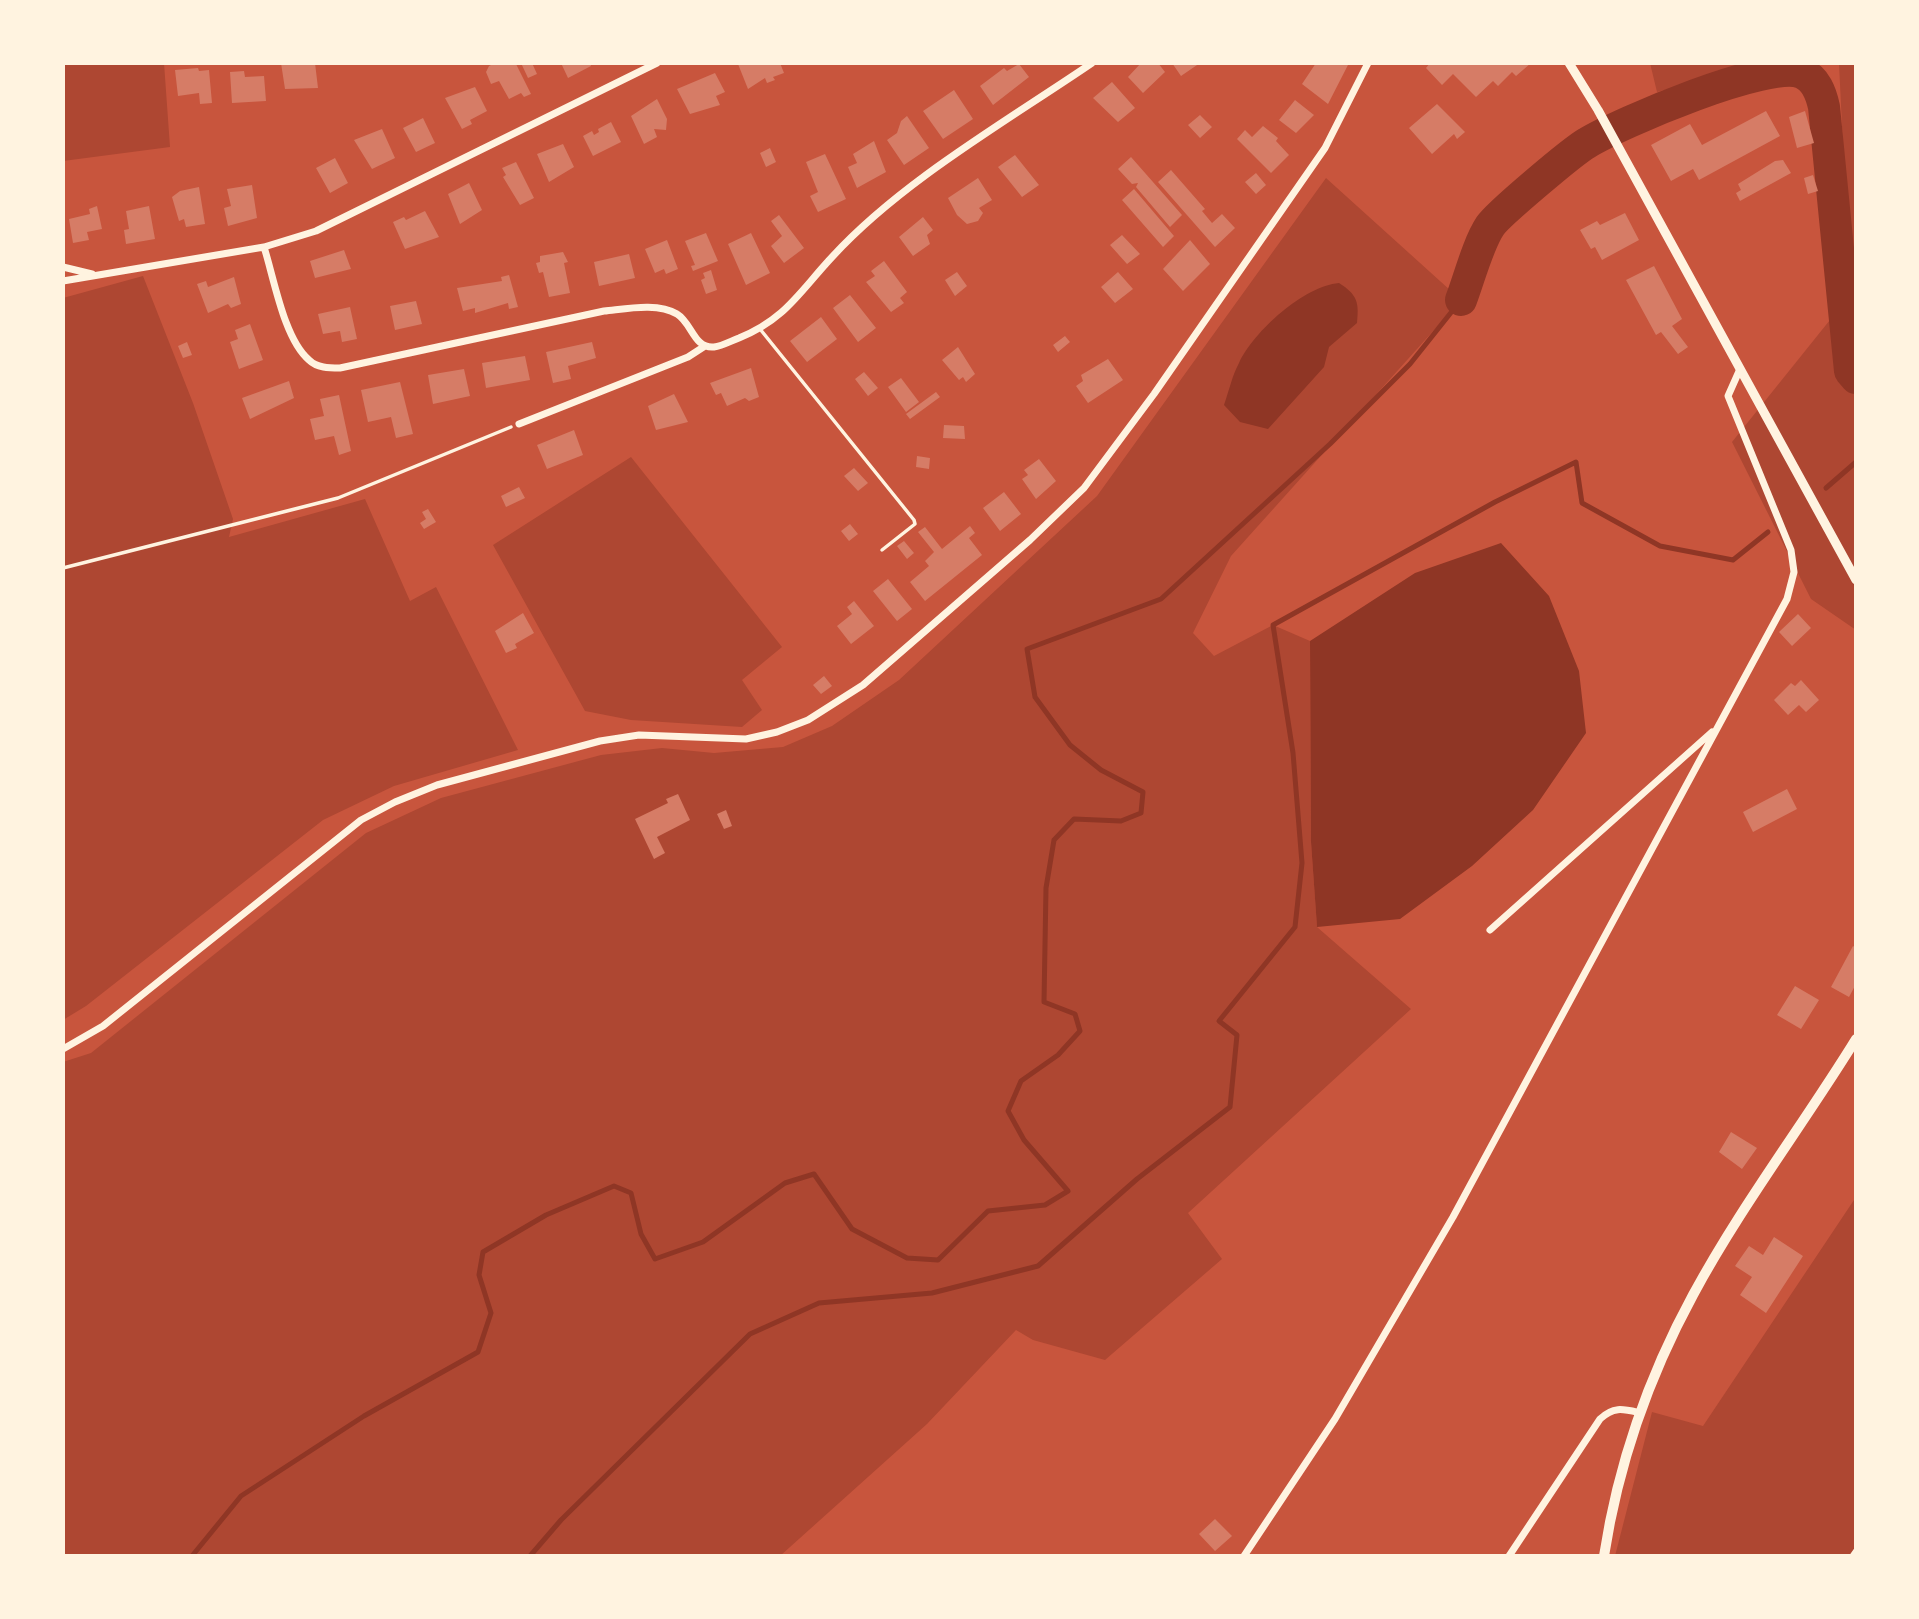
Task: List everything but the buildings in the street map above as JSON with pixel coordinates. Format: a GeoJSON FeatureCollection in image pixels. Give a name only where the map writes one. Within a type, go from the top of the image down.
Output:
{"type":"FeatureCollection","features":[{"type":"Feature","properties":{"kind":"main road"},"geometry":{"type":"LineString","coordinates":[[1604,1556],[1611,1515],[1641,1413],[1661,1359],[1693,1294],[1856,1039]]}},
{"type":"Feature","properties":{"kind":"street"},"geometry":{"type":"LineString","coordinates":[[63,281],[264,247],[316,231],[657,63]]}},
{"type":"Feature","properties":{"kind":"street"},"geometry":{"type":"LineString","coordinates":[[264,247],[294,340],[309,361],[323,367],[340,368],[604,311],[635,308],[662,309],[678,314],[691,328],[699,343],[716,347],[760,329],[787,310],[842,245],[904,192],[1092,63]]}},
{"type":"Feature","properties":{"kind":"street"},"geometry":{"type":"LineString","coordinates":[[63,1049],[103,1026],[361,820],[395,802],[436,785],[600,741],[639,736],[746,739],[777,732],[808,720],[863,685],[1031,540],[1084,488],[1154,394],[1325,148],[1368,63]]}},
{"type":"Feature","properties":{"kind":"street"},"geometry":{"type":"LineString","coordinates":[[1569,63],[1598,110],[1856,580]]}},
{"type":"Feature","properties":{"kind":"street"},"geometry":{"type":"LineString","coordinates":[[63,267],[96,275]]}},
{"type":"Feature","properties":{"kind":"street"},"geometry":{"type":"LineString","coordinates":[[519,424],[688,357],[705,346]]}},
{"type":"Feature","properties":{"kind":"street"},"geometry":{"type":"LineString","coordinates":[[1244,1556],[1335,1419],[1453,1217],[1787,599],[1794,572],[1791,550],[1728,396],[1740,369]]}},
{"type":"Feature","properties":{"kind":"street"},"geometry":{"type":"LineString","coordinates":[[1490,930],[1716,728]]}},
{"type":"Feature","properties":{"kind":"street"},"geometry":{"type":"LineString","coordinates":[[1509,1556],[1600,1419],[1609,1410],[1620,1408],[1641,1413]]}},
{"type":"Feature","properties":{"kind":"lane"},"geometry":{"type":"LineString","coordinates":[[760,329],[914,520],[915,524],[882,550]]}},
{"type":"Feature","properties":{"kind":"lane"},"geometry":{"type":"LineString","coordinates":[[1851,1556],[1856,1549]]}},
{"type":"Feature","properties":{"kind":"path"},"geometry":{"type":"LineString","coordinates":[[63,568],[338,498],[519,424]]}},
{"type":"Feature","properties":{"kind":"shaded area"},"geometry":{"type":"Polygon","coordinates":[[[63,63],[164,63],[170,147],[63,161],[63,63]]]}},
{"type":"Feature","properties":{"kind":"shaded area"},"geometry":{"type":"Polygon","coordinates":[[[1650,63],[1767,63],[1657,92],[1650,63]]]}},
{"type":"Feature","properties":{"kind":"shaded area"},"geometry":{"type":"Polygon","coordinates":[[[1839,63],[1856,63],[1856,630],[1811,599],[1732,442],[1850,295],[1839,63]]]}},
{"type":"Feature","properties":{"kind":"shaded area"},"geometry":{"type":"Polygon","coordinates":[[[1326,178],[1461,300],[1231,556],[1193,633],[1214,656],[1273,625],[1310,641],[1311,842],[1317,927],[1411,1009],[1188,1213],[1222,1259],[1105,1360],[1033,1340],[1016,1330],[927,1424],[780,1556],[63,1556],[63,1062],[91,1053],[366,833],[441,798],[601,755],[662,748],[714,753],[783,747],[832,726],[899,680],[1097,496],[1326,178]]]}},
{"type":"Feature","properties":{"kind":"shaded area"},"geometry":{"type":"Polygon","coordinates":[[[143,276],[193,403],[233,519],[229,537],[365,499],[410,601],[436,587],[518,750],[394,786],[323,820],[86,1006],[63,1020],[63,298],[143,276]]]}},
{"type":"Feature","properties":{"kind":"shaded area"},"geometry":{"type":"Polygon","coordinates":[[[1339,283],[1356,300],[1357,323],[1329,347],[1324,367],[1268,429],[1240,422],[1224,405],[1234,373],[1246,350],[1268,324],[1296,301],[1325,286],[1339,283]]]}},
{"type":"Feature","properties":{"kind":"shaded area"},"geometry":{"type":"Polygon","coordinates":[[[631,457],[782,647],[742,680],[762,710],[742,727],[631,720],[585,711],[493,545],[631,457]]]}},
{"type":"Feature","properties":{"kind":"shaded area"},"geometry":{"type":"Polygon","coordinates":[[[1501,543],[1549,596],[1579,671],[1586,733],[1533,810],[1472,866],[1400,919],[1317,927],[1311,842],[1310,641],[1415,573],[1501,543]]]}},
{"type":"Feature","properties":{"kind":"shaded area"},"geometry":{"type":"Polygon","coordinates":[[[1856,1197],[1856,1556],[1615,1556],[1652,1412],[1703,1426],[1856,1197]]]}},
{"type":"Feature","properties":{"kind":"waterway"},"geometry":{"type":"LineString","coordinates":[[1461,300],[1490,226],[1536,183],[1587,143],[1694,95],[1759,75],[1785,71],[1802,73],[1817,87],[1824,107],[1850,371],[1856,378]]}},
{"type":"Feature","properties":{"kind":"waterway"},"geometry":{"type":"LineString","coordinates":[[192,1556],[241,1496],[364,1416],[478,1352],[491,1313],[479,1275],[483,1252],[546,1215],[614,1186],[631,1193],[641,1234],[655,1259],[703,1242],[785,1183],[814,1174],[852,1229],[907,1258],[938,1260],[988,1211],[1045,1205],[1068,1191],[1024,1140],[1008,1111],[1021,1081],[1058,1055],[1080,1031],[1075,1014],[1044,1002],[1046,888],[1054,840],[1074,819],[1121,821],[1141,813],[1143,792],[1101,770],[1070,745],[1035,697],[1027,649],[1161,599],[1330,444],[1410,364],[1461,300]]}},
{"type":"Feature","properties":{"kind":"waterway"},"geometry":{"type":"LineString","coordinates":[[530,1556],[561,1520],[750,1334],[819,1303],[932,1293],[1038,1266],[1137,1179],[1230,1107],[1237,1035],[1219,1021],[1295,927],[1302,863],[1293,753],[1273,625],[1495,502],[1576,462],[1582,503],[1660,546],[1733,560],[1768,532]]}},
{"type":"Feature","properties":{"kind":"waterway"},"geometry":{"type":"LineString","coordinates":[[1826,488],[1856,462]]}}]}
